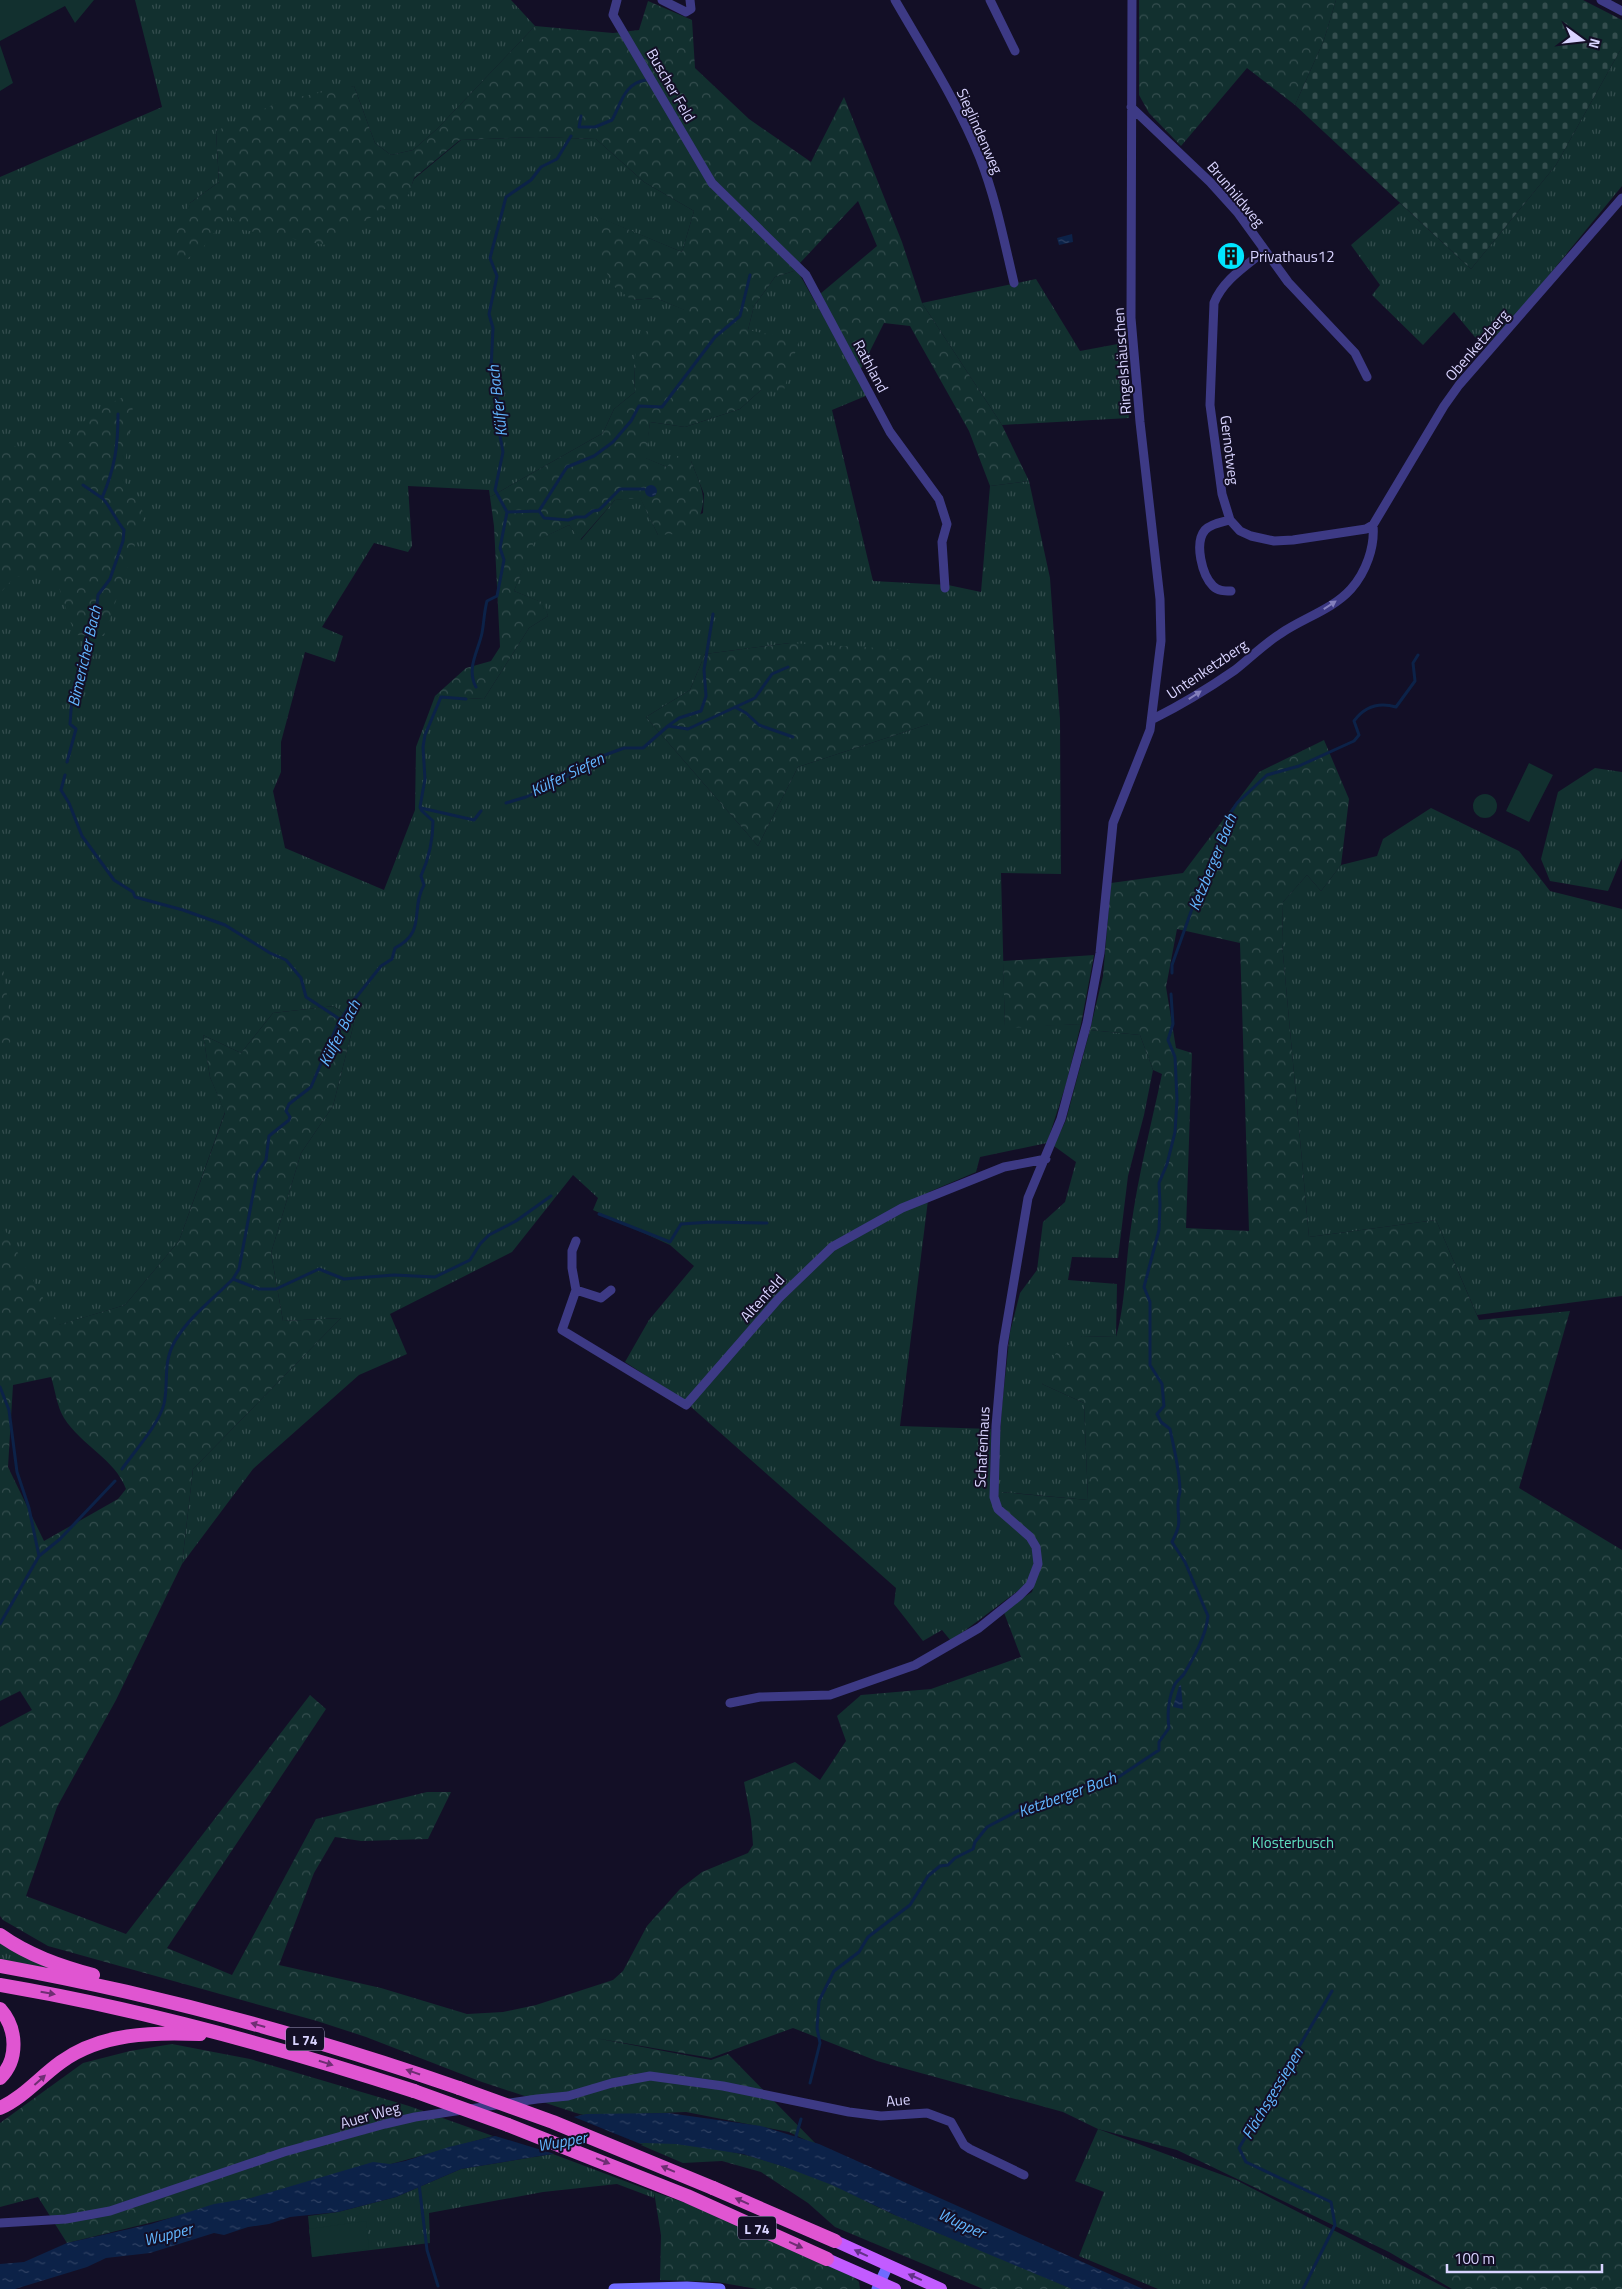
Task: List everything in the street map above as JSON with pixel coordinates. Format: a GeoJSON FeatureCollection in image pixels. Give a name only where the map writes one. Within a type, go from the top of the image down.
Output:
{"type":"FeatureCollection","features":[{"type":"Feature","properties":{"kind":"highway","name":"L 74"},"geometry":{"type":"LineString","coordinates":[[0,1935],[35,1956],[69,1969],[110,1979],[150,1997]]}},
{"type":"Feature","properties":{"kind":"highway","name":"L 74"},"geometry":{"type":"LineString","coordinates":[[0,1966],[150,1997],[351,2052],[562,2125],[835,2241]]}},
{"type":"Feature","properties":{"kind":"highway","name":"L 74"},"geometry":{"type":"LineString","coordinates":[[0,1985],[63,1996],[229,2036],[414,2091],[589,2156],[687,2196],[827,2259]]}},
{"type":"Feature","properties":{"kind":"highway"},"geometry":{"type":"LineString","coordinates":[[0,2009],[11,2026],[14,2041],[11,2061],[0,2078]]}},
{"type":"Feature","properties":{"kind":"highway","name":"L 74"},"geometry":{"type":"LineString","coordinates":[[0,2108],[22,2095],[62,2062],[93,2045],[112,2039],[183,2033],[229,2036]]}},
{"type":"Feature","properties":{"kind":"main road","name":"L 74"},"geometry":{"type":"LineString","coordinates":[[835,2241],[941,2289]]}},
{"type":"Feature","properties":{"kind":"main road","name":"L 74"},"geometry":{"type":"LineString","coordinates":[[827,2259],[878,2286],[895,2289]]}},
{"type":"Feature","properties":{"kind":"main road"},"geometry":{"type":"LineString","coordinates":[[878,2286],[888,2265]]}},
{"type":"Feature","properties":{"kind":"main road"},"geometry":{"type":"LineString","coordinates":[[614,2289],[687,2287],[720,2289]]}},
{"type":"Feature","properties":{"kind":"street","name":"Buscher Feld"},"geometry":{"type":"LineString","coordinates":[[618,0],[613,15],[712,183]]}},
{"type":"Feature","properties":{"kind":"street"},"geometry":{"type":"LineString","coordinates":[[662,0],[686,12],[691,10],[690,0]]}},
{"type":"Feature","properties":{"kind":"street","name":"Sieglindenweg"},"geometry":{"type":"LineString","coordinates":[[895,0],[958,112],[980,158],[996,205],[1014,283]]}},
{"type":"Feature","properties":{"kind":"street"},"geometry":{"type":"LineString","coordinates":[[990,0],[1015,51]]}},
{"type":"Feature","properties":{"kind":"street","name":"Ringelshäuschen"},"geometry":{"type":"LineString","coordinates":[[1132,0],[1131,318],[1140,422],[1160,599],[1161,641],[1153,719]]}},
{"type":"Feature","properties":{"kind":"street"},"geometry":{"type":"LineString","coordinates":[[1601,0],[1622,11]]}},
{"type":"Feature","properties":{"kind":"street","name":"Brunhildweg"},"geometry":{"type":"LineString","coordinates":[[1132,107],[1210,182],[1238,213],[1288,282],[1355,353],[1367,377]]}},
{"type":"Feature","properties":{"kind":"street","name":"Rathland"},"geometry":{"type":"LineString","coordinates":[[712,183],[806,275],[890,432],[939,499],[947,524],[942,542],[944,588]]}},
{"type":"Feature","properties":{"kind":"street","name":"Obenketzberg"},"geometry":{"type":"LineString","coordinates":[[1373,525],[1454,392],[1622,198]]}},
{"type":"Feature","properties":{"kind":"street","name":"Gernotweg"},"geometry":{"type":"LineString","coordinates":[[1230,520],[1222,494],[1210,405],[1214,303],[1218,294],[1229,280],[1264,251]]}},
{"type":"Feature","properties":{"kind":"street"},"geometry":{"type":"LineString","coordinates":[[1231,591],[1221,591],[1212,586],[1202,568],[1200,544],[1204,531],[1210,526],[1230,520],[1240,531],[1250,536],[1274,541],[1348,532],[1373,525]]}},
{"type":"Feature","properties":{"kind":"street","name":"Untenketzberg"},"geometry":{"type":"LineString","coordinates":[[1153,719],[1178,706],[1234,670],[1280,633],[1329,607],[1351,590],[1361,576],[1373,546],[1373,525]]}},
{"type":"Feature","properties":{"kind":"street","name":"Schafenhaus"},"geometry":{"type":"LineString","coordinates":[[730,1703],[760,1697],[830,1695],[915,1665],[979,1628],[1030,1585],[1038,1564],[1036,1546],[998,1508],[993,1491],[996,1426],[1005,1332],[1022,1244],[1028,1198],[1046,1159],[1061,1119],[1093,997],[1100,953],[1115,815],[1138,756],[1148,739],[1153,719]]}},
{"type":"Feature","properties":{"kind":"street","name":"Altenfeld"},"geometry":{"type":"LineString","coordinates":[[576,1241],[572,1251],[572,1268],[576,1290],[562,1330],[686,1405],[780,1298],[832,1246],[902,1208],[1004,1167],[1046,1159]]}},
{"type":"Feature","properties":{"kind":"street"},"geometry":{"type":"LineString","coordinates":[[576,1290],[601,1298],[611,1290]]}},
{"type":"Feature","properties":{"kind":"street","name":"Auer Weg"},"geometry":{"type":"LineString","coordinates":[[0,2223],[66,2219],[110,2211],[284,2152],[385,2124],[443,2113],[568,2096],[633,2078],[676,2078],[754,2092]]}},
{"type":"Feature","properties":{"kind":"street","name":"Aue"},"geometry":{"type":"LineString","coordinates":[[754,2092],[812,2106],[881,2116],[922,2112],[936,2115],[951,2122],[968,2148],[1024,2175]]}},
{"type":"Feature","properties":{"kind":"green space"},"geometry":{"type":"Polygon","coordinates":[[[0,0],[94,0],[75,23],[65,6],[0,41],[0,0]]]}},
{"type":"Feature","properties":{"kind":"green space"},"geometry":{"type":"Polygon","coordinates":[[[135,0],[511,0],[535,26],[437,129],[413,150],[391,155],[375,143],[354,86],[216,131],[219,182],[190,203],[228,215],[408,194],[414,179],[461,140],[536,137],[596,139],[644,182],[694,211],[682,252],[595,216],[632,300],[656,298],[685,310],[634,365],[635,392],[614,409],[603,433],[490,497],[489,490],[408,486],[412,546],[408,552],[374,543],[322,627],[343,636],[335,662],[305,652],[281,742],[281,772],[273,791],[285,848],[384,890],[415,810],[416,747],[435,696],[484,699],[529,628],[548,616],[543,603],[514,591],[533,542],[569,525],[581,540],[615,500],[640,497],[658,535],[703,513],[704,494],[691,461],[667,467],[645,458],[650,422],[685,427],[740,409],[761,390],[748,330],[754,306],[775,277],[797,270],[868,395],[832,410],[873,581],[948,585],[981,592],[990,486],[1029,481],[1050,578],[1060,719],[1061,874],[1001,873],[1005,1027],[1081,1024],[1066,1084],[1047,1143],[980,1157],[976,1172],[929,1192],[900,1426],[991,1429],[990,1497],[1028,1539],[1036,1556],[1027,1584],[951,1641],[942,1630],[923,1641],[894,1604],[896,1588],[682,1399],[625,1362],[649,1320],[694,1266],[670,1245],[593,1210],[598,1198],[573,1175],[512,1252],[390,1314],[407,1354],[359,1375],[253,1469],[182,1564],[193,1469],[341,1318],[283,1321],[271,1253],[301,1153],[333,1106],[354,1023],[334,1006],[273,1013],[241,1053],[203,1035],[210,1077],[225,1112],[179,1241],[125,1305],[59,1325],[0,1387],[0,177],[162,107],[135,0]],[[790,643],[705,654],[690,690],[646,717],[758,846],[798,767],[929,724],[790,643]]]}},
{"type":"Feature","properties":{"kind":"green space"},"geometry":{"type":"Polygon","coordinates":[[[1139,0],[1336,0],[1324,40],[1295,105],[1247,68],[1181,146],[1149,113],[1139,95],[1139,0]]]}},
{"type":"Feature","properties":{"kind":"green space"},"geometry":{"type":"Polygon","coordinates":[[[1336,0],[1583,0],[1622,20],[1622,47],[1556,165],[1471,269],[1295,105],[1324,40],[1336,0]]]}},
{"type":"Feature","properties":{"kind":"green space"},"geometry":{"type":"Polygon","coordinates":[[[648,1],[692,20],[695,68],[749,119],[811,162],[844,97],[902,242],[922,303],[1002,425],[1029,481],[990,486],[969,431],[910,326],[884,323],[861,369],[820,294],[877,246],[858,201],[800,263],[797,270],[775,277],[754,306],[748,330],[799,340],[783,393],[761,390],[740,409],[685,427],[650,422],[646,458],[667,467],[675,455],[691,461],[702,490],[703,505],[701,513],[691,533],[658,535],[640,498],[615,500],[580,540],[569,525],[534,542],[514,591],[544,603],[548,616],[529,628],[484,699],[435,696],[466,668],[491,661],[500,647],[494,526],[490,497],[603,433],[614,409],[635,392],[634,365],[638,336],[684,310],[656,298],[632,300],[612,285],[602,261],[594,215],[682,252],[694,211],[644,182],[596,139],[536,137],[460,140],[414,178],[409,194],[326,245],[244,230],[228,215],[201,250],[178,264],[176,231],[190,203],[219,182],[216,131],[283,100],[354,86],[375,143],[391,155],[413,150],[437,129],[535,26],[613,33],[639,30],[648,1]]]}},
{"type":"Feature","properties":{"kind":"green space"},"geometry":{"type":"Polygon","coordinates":[[[0,45],[13,83],[0,91],[0,45]]]}},
{"type":"Feature","properties":{"kind":"green space"},"geometry":{"type":"Polygon","coordinates":[[[1622,47],[1622,186],[1522,308],[1484,348],[1454,312],[1423,345],[1372,295],[1380,285],[1351,245],[1400,203],[1471,269],[1556,165],[1622,47]]]}},
{"type":"Feature","properties":{"kind":"green space"},"geometry":{"type":"Polygon","coordinates":[[[1036,279],[1080,351],[1123,343],[1129,418],[1002,425],[922,303],[1036,279]]]}},
{"type":"Feature","properties":{"kind":"green space"},"geometry":{"type":"Polygon","coordinates":[[[135,391],[123,479],[145,515],[104,636],[75,635],[54,573],[15,577],[0,593],[0,445],[63,451],[90,414],[135,391]]]}},
{"type":"Feature","properties":{"kind":"green space"},"geometry":{"type":"Polygon","coordinates":[[[790,643],[932,651],[929,724],[798,767],[758,846],[646,717],[690,690],[705,654],[790,643]]]}},
{"type":"Feature","properties":{"kind":"green space","name":"Klosterbusch"},"geometry":{"type":"Polygon","coordinates":[[[1324,740],[1349,799],[1341,865],[1321,891],[1307,875],[1283,902],[1282,943],[1309,1237],[1436,1220],[1479,1320],[1570,1311],[1519,1488],[1622,1550],[1622,2289],[1452,2289],[1389,2252],[1177,2150],[1098,2129],[1063,2112],[877,2061],[793,2028],[711,2058],[595,2038],[711,2060],[728,2054],[818,2146],[789,2132],[686,2112],[587,2116],[576,2113],[482,2082],[366,2037],[317,2021],[48,1946],[3,1920],[0,1916],[0,1727],[32,1710],[20,1691],[0,1701],[0,1221],[58,1325],[125,1305],[179,1241],[225,1113],[210,1077],[203,1035],[241,1053],[273,1013],[334,1006],[354,1023],[333,1106],[301,1153],[271,1253],[283,1321],[341,1318],[193,1469],[182,1564],[116,1700],[57,1807],[26,1896],[126,1934],[310,1695],[326,1709],[167,1948],[232,1975],[316,1819],[427,1792],[451,1792],[428,1839],[361,1841],[335,1837],[314,1873],[279,1965],[381,1988],[467,2014],[503,2012],[536,2005],[613,1980],[623,1971],[647,1926],[680,1889],[702,1872],[748,1853],[753,1845],[751,1820],[744,1782],[795,1762],[820,1780],[846,1741],[837,1716],[861,1695],[931,1689],[1021,1657],[1003,1610],[1032,1592],[1041,1562],[1039,1547],[1001,1507],[998,1498],[1001,1492],[1088,1500],[1084,1403],[1042,1384],[1056,1353],[1082,1336],[1116,1337],[1124,1296],[1134,1208],[1162,1074],[1153,1070],[1140,1035],[1090,1030],[1103,976],[1111,883],[1183,873],[1259,772],[1324,740]],[[1177,929],[1166,987],[1176,1048],[1192,1053],[1186,1228],[1249,1231],[1240,943],[1177,929]],[[51,1377],[13,1385],[8,1467],[44,1541],[118,1499],[126,1489],[114,1469],[71,1428],[64,1418],[51,1377]]]}},
{"type":"Feature","properties":{"kind":"green space"},"geometry":{"type":"Polygon","coordinates":[[[1529,763],[1553,775],[1529,822],[1506,811],[1529,763]]]}},
{"type":"Feature","properties":{"kind":"green space"},"geometry":{"type":"Polygon","coordinates":[[[1595,768],[1622,772],[1622,858],[1608,891],[1550,881],[1541,859],[1558,792],[1595,768]]]}},
{"type":"Feature","properties":{"kind":"green space"},"geometry":{"type":"Polygon","coordinates":[[[1480,794],[1490,794],[1497,801],[1497,811],[1490,818],[1480,818],[1473,811],[1473,801],[1480,794]]]}},
{"type":"Feature","properties":{"kind":"green space"},"geometry":{"type":"Polygon","coordinates":[[[1431,808],[1519,851],[1550,891],[1622,909],[1622,1296],[1477,1315],[1436,1220],[1309,1237],[1282,943],[1283,902],[1307,875],[1321,891],[1341,865],[1377,856],[1383,839],[1431,808]]]}},
{"type":"Feature","properties":{"kind":"green space"},"geometry":{"type":"Polygon","coordinates":[[[0,944],[12,1032],[10,1043],[0,1053],[0,944]]]}},
{"type":"Feature","properties":{"kind":"green space"},"geometry":{"type":"Polygon","coordinates":[[[1094,955],[1081,1024],[1005,1028],[1003,961],[1094,955]]]}},
{"type":"Feature","properties":{"kind":"green space"},"geometry":{"type":"Polygon","coordinates":[[[1090,1030],[1140,1035],[1153,1070],[1144,1115],[1128,1176],[1118,1258],[1072,1257],[1068,1280],[1117,1284],[1116,1337],[1082,1336],[1042,1384],[1084,1403],[1088,1500],[1002,1492],[998,1498],[996,1490],[1002,1406],[1010,1332],[1020,1293],[1037,1270],[1043,1222],[1065,1202],[1076,1162],[1054,1146],[1066,1120],[1090,1030]]]}},
{"type":"Feature","properties":{"kind":"green space"},"geometry":{"type":"Polygon","coordinates":[[[0,1943],[61,1972],[0,1963],[0,1943]]]}},
{"type":"Feature","properties":{"kind":"green space"},"geometry":{"type":"Polygon","coordinates":[[[172,2044],[250,2059],[409,2106],[493,2136],[391,2164],[67,2243],[38,2197],[0,2207],[0,2123],[83,2063],[130,2051],[172,2044]]]}},
{"type":"Feature","properties":{"kind":"green space"},"geometry":{"type":"Polygon","coordinates":[[[1098,2129],[1236,2180],[1448,2289],[1158,2289],[1079,2256],[1104,2192],[1075,2181],[1098,2129]]]}},
{"type":"Feature","properties":{"kind":"green space"},"geometry":{"type":"Polygon","coordinates":[[[636,2143],[686,2144],[735,2153],[784,2166],[831,2184],[891,2213],[1072,2289],[983,2289],[835,2227],[808,2203],[761,2172],[722,2161],[683,2163],[636,2143]]]}},
{"type":"Feature","properties":{"kind":"green space"},"geometry":{"type":"Polygon","coordinates":[[[553,2154],[654,2192],[654,2198],[617,2184],[543,2192],[429,2213],[430,2243],[312,2257],[308,2216],[338,2212],[396,2197],[461,2169],[553,2154]]]}},
{"type":"Feature","properties":{"kind":"green space"},"geometry":{"type":"Polygon","coordinates":[[[654,2192],[686,2203],[851,2275],[859,2282],[860,2289],[757,2289],[717,2282],[660,2280],[661,2235],[654,2192]]]}},
{"type":"Feature","properties":{"kind":"green space"},"geometry":{"type":"Polygon","coordinates":[[[366,2221],[369,2249],[312,2257],[309,2229],[366,2221]]]}},
{"type":"Feature","properties":{"kind":"water"},"geometry":{"type":"Polygon","coordinates":[[[1072,234],[1073,242],[1059,245],[1057,238],[1072,234]]]}},
{"type":"Feature","properties":{"kind":"water"},"geometry":{"type":"Polygon","coordinates":[[[649,485],[653,485],[657,491],[653,497],[649,497],[645,493],[645,489],[649,485]]]}},
{"type":"Feature","properties":{"kind":"water"},"geometry":{"type":"Polygon","coordinates":[[[1181,1685],[1183,1709],[1173,1707],[1179,1686],[1181,1685]]]}},
{"type":"Feature","properties":{"kind":"water","name":"Wupper"},"geometry":{"type":"Polygon","coordinates":[[[668,2113],[761,2126],[819,2144],[1143,2289],[1072,2289],[897,2216],[832,2185],[785,2167],[743,2154],[676,2144],[645,2143],[600,2146],[461,2169],[396,2197],[338,2212],[290,2217],[224,2235],[214,2233],[150,2253],[106,2258],[87,2267],[15,2289],[0,2289],[0,2264],[24,2262],[67,2243],[151,2224],[214,2204],[251,2198],[373,2162],[390,2164],[405,2161],[449,2147],[586,2114],[668,2113]]]}},
{"type":"Feature","properties":{"kind":"pier"},"geometry":{"type":"Polygon","coordinates":[[[569,2115],[643,2145],[600,2148],[558,2155],[489,2134],[569,2115]]]}},
{"type":"Feature","properties":{"kind":"waterway","name":"Külfer Bach"},"geometry":{"type":"LineString","coordinates":[[581,116],[579,127],[595,127],[612,120],[628,90],[633,85],[646,80]]}},
{"type":"Feature","properties":{"kind":"waterway","name":"Külfer Bach"},"geometry":{"type":"LineString","coordinates":[[476,687],[473,680],[472,667],[482,633],[487,601],[497,596],[504,560],[500,548],[507,512],[495,490],[503,452],[498,425],[497,390],[491,369],[493,328],[489,314],[497,276],[490,258],[506,197],[531,180],[541,167],[557,159],[571,136]]}},
{"type":"Feature","properties":{"kind":"waterway"},"geometry":{"type":"LineString","coordinates":[[507,512],[539,511],[567,467],[594,456],[613,442],[631,421],[639,406],[662,407],[715,337],[740,316],[750,275]]}},
{"type":"Feature","properties":{"kind":"waterway","name":"Bimericher Bach"},"geometry":{"type":"LineString","coordinates":[[67,762],[76,729],[70,724],[72,697],[88,632],[96,615],[98,595],[110,579],[123,541],[124,530],[102,498],[115,457],[118,414]]}},
{"type":"Feature","properties":{"kind":"waterway","name":"Bimericher Bach"},"geometry":{"type":"LineString","coordinates":[[83,485],[102,498]]}},
{"type":"Feature","properties":{"kind":"waterway"},"geometry":{"type":"LineString","coordinates":[[539,511],[544,518],[568,520],[576,517],[585,517],[593,511],[599,510],[620,489],[644,489]]}},
{"type":"Feature","properties":{"kind":"waterway"},"geometry":{"type":"LineString","coordinates":[[668,726],[679,718],[701,711],[706,696],[704,670],[713,614]]}},
{"type":"Feature","properties":{"kind":"waterway","name":"Ketzberger Bach"},"geometry":{"type":"LineString","coordinates":[[1172,973],[1172,965],[1198,892],[1216,854],[1226,820],[1237,803],[1267,775],[1299,766],[1354,741],[1359,735],[1354,721],[1363,712],[1378,705],[1396,707],[1415,681],[1413,663],[1418,655]]}},
{"type":"Feature","properties":{"kind":"waterway","name":"Külfer Siefen"},"geometry":{"type":"LineString","coordinates":[[506,803],[526,797],[557,783],[589,761],[624,748],[643,748],[668,726],[688,729],[755,698],[772,674],[788,667]]}},
{"type":"Feature","properties":{"kind":"waterway","name":"Külfer Bach"},"geometry":{"type":"LineString","coordinates":[[233,1279],[239,1269],[257,1173],[266,1160],[269,1136],[289,1120],[290,1117],[286,1111],[289,1104],[311,1087],[337,1026],[350,1005],[381,966],[392,959],[395,948],[405,942],[415,927],[418,903],[424,885],[421,876],[430,849],[433,828],[433,821],[420,807],[425,779],[423,747],[425,735],[441,697],[466,699]]}},
{"type":"Feature","properties":{"kind":"waterway","name":"Külfer Siefen"},"geometry":{"type":"LineString","coordinates":[[735,707],[746,713],[759,725],[793,737]]}},
{"type":"Feature","properties":{"kind":"waterway","name":"Bimericher Bach"},"geometry":{"type":"LineString","coordinates":[[65,775],[61,790],[69,803],[82,836],[114,880],[133,892],[135,897],[183,910],[225,925],[270,953],[286,960],[301,978],[306,997],[341,1020]]}},
{"type":"Feature","properties":{"kind":"waterway","name":"Külfer Siefen"},"geometry":{"type":"LineString","coordinates":[[421,808],[474,820],[481,811]]}},
{"type":"Feature","properties":{"kind":"waterway","name":"Ketzberger Bach"},"geometry":{"type":"LineString","coordinates":[[810,2083],[820,2043],[817,2028],[819,2001],[834,1971],[859,1952],[868,1937],[910,1905],[928,1876],[940,1866],[948,1865],[955,1858],[973,1849],[975,1842],[987,1827],[1031,1804],[1058,1798],[1093,1782],[1117,1778],[1159,1750],[1159,1742],[1169,1728],[1169,1706],[1174,1686],[1192,1661],[1205,1631],[1208,1616],[1185,1562],[1172,1542],[1179,1523],[1179,1476],[1170,1429],[1161,1422],[1157,1414],[1164,1406],[1162,1384],[1150,1365],[1150,1302],[1144,1287],[1159,1230],[1159,1183],[1167,1164],[1175,1132],[1177,1100],[1175,1057],[1168,1040],[1173,1024],[1171,994]]}},
{"type":"Feature","properties":{"kind":"waterway"},"geometry":{"type":"LineString","coordinates":[[122,1469],[152,1429],[161,1412],[164,1404],[168,1357],[175,1341],[194,1316],[233,1279],[259,1289],[276,1289],[319,1269],[344,1279],[394,1275],[435,1277],[470,1260],[480,1244],[489,1235],[516,1221],[551,1196]]}},
{"type":"Feature","properties":{"kind":"waterway"},"geometry":{"type":"LineString","coordinates":[[599,1214],[670,1242],[681,1224],[711,1222],[767,1223]]}},
{"type":"Feature","properties":{"kind":"waterway"},"geometry":{"type":"LineString","coordinates":[[0,1387],[9,1410],[17,1472],[29,1508],[39,1556],[0,1624]]}},
{"type":"Feature","properties":{"kind":"waterway"},"geometry":{"type":"LineString","coordinates":[[39,1556],[60,1539],[115,1481]]}},
{"type":"Feature","properties":{"kind":"waterway","name":"Flächsgessiepen"},"geometry":{"type":"LineString","coordinates":[[1303,2289],[1335,2225],[1331,2202],[1246,2162],[1239,2148],[1332,1991]]}},
{"type":"Feature","properties":{"kind":"waterway","name":"Ketzberger Bach"},"geometry":{"type":"LineString","coordinates":[[795,2140],[801,2119]]}},
{"type":"Feature","properties":{"kind":"waterway"},"geometry":{"type":"LineString","coordinates":[[419,2184],[427,2250],[438,2286]]}},
{"type":"Feature","properties":{"kind":"place","name":"Privathaus12"},"geometry":{"type":"Point","coordinates":[1231,256]}}]}
